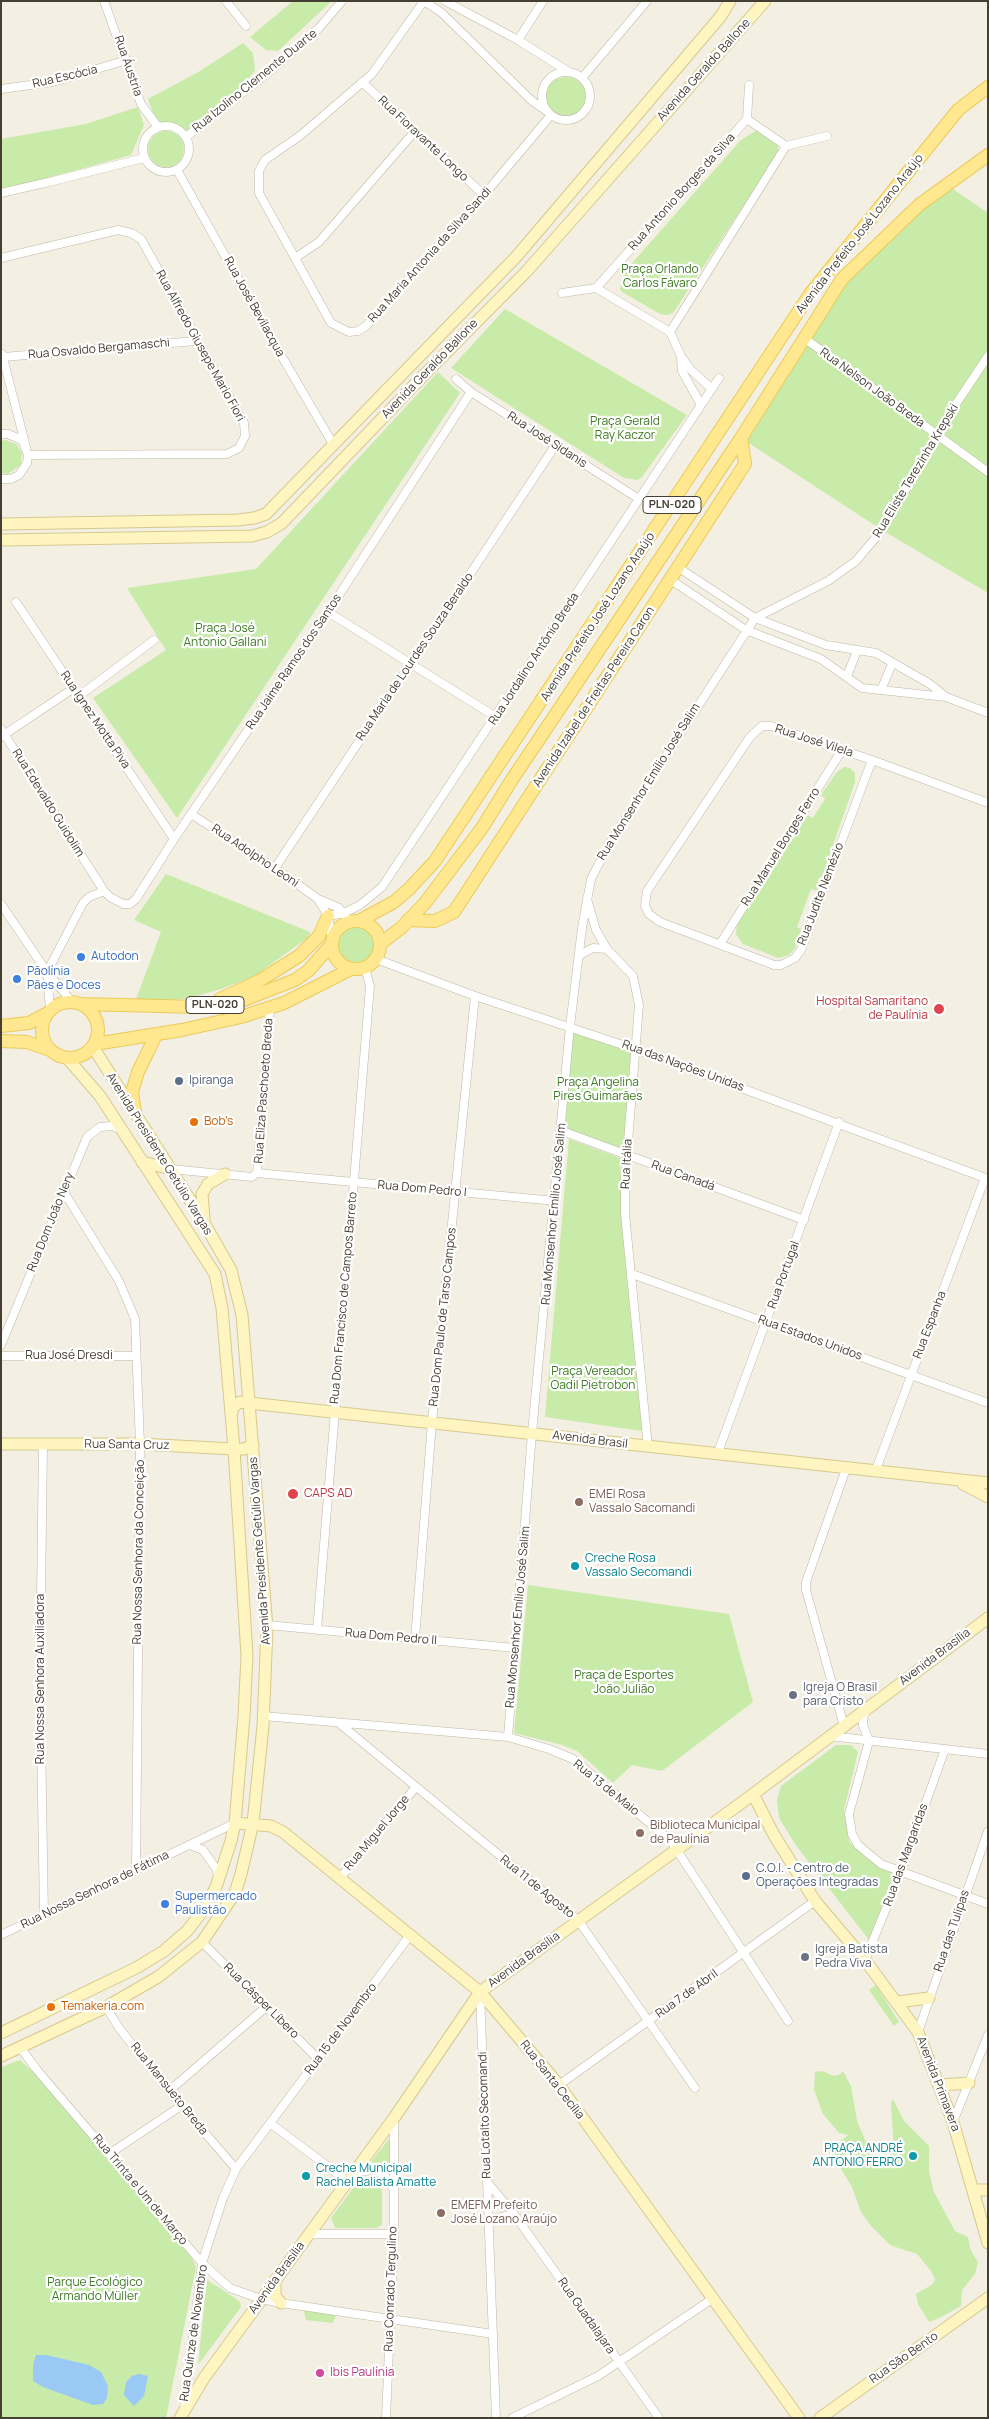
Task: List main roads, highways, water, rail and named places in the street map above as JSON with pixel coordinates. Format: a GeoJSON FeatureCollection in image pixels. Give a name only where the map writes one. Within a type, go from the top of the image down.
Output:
{"type":"FeatureCollection","features":[{"type":"Feature","properties":{"kind":"main road","name":"Avenida Prefeito José Lozano Araújo"},"geometry":{"type":"LineString","coordinates":[[351,918],[394,902],[435,861],[810,294],[958,110],[988,87]]}},
{"type":"Feature","properties":{"kind":"main road","name":"Avenida Prefeito José Lozano Araújo"},"geometry":{"type":"LineString","coordinates":[[380,944],[408,920],[446,879],[482,828],[521,765],[741,438],[842,278],[919,205],[988,155]]}},
{"type":"Feature","properties":{"kind":"main road","name":"Avenida Izabel de Freitas Pereira Caron"},"geometry":{"type":"LineString","coordinates":[[408,920],[435,921],[454,912],[745,464],[741,438]]}},
{"type":"Feature","properties":{"kind":"main road"},"geometry":{"type":"LineString","coordinates":[[200,1007],[259,981],[299,956],[319,936],[328,916]]}},
{"type":"Feature","properties":{"kind":"main road","name":"PLN-020"},"geometry":{"type":"LineString","coordinates":[[77,1003],[200,1007],[241,1001],[295,980],[321,958],[332,941],[336,930],[351,918]]}},
{"type":"Feature","properties":{"kind":"main road"},"geometry":{"type":"LineString","coordinates":[[351,918],[372,926],[379,938],[380,944]]}},
{"type":"Feature","properties":{"kind":"main road"},"geometry":{"type":"LineString","coordinates":[[332,941],[337,961],[351,969]]}},
{"type":"Feature","properties":{"kind":"main road","name":"PLN-020"},"geometry":{"type":"LineString","coordinates":[[94,1046],[219,1023],[270,1008],[351,969],[365,968],[376,958],[380,944]]}},
{"type":"Feature","properties":{"kind":"main road"},"geometry":{"type":"LineString","coordinates":[[1,1026],[29,1023],[57,1005],[77,1003],[89,1009],[98,1026],[94,1046],[86,1054],[67,1058],[27,1042],[1,1040]]}},
{"type":"Feature","properties":{"kind":"main road"},"geometry":{"type":"LineString","coordinates":[[48,1012],[42,1033],[50,1050]]}},
{"type":"Feature","properties":{"kind":"main road"},"geometry":{"type":"LineString","coordinates":[[135,1112],[132,1092],[156,1035]]}},
{"type":"Feature","properties":{"kind":"water"},"geometry":{"type":"Polygon","coordinates":[[[36,2355],[46,2355],[89,2365],[101,2372],[108,2386],[107,2398],[103,2404],[93,2405],[43,2387],[33,2381],[33,2365],[36,2355]]]}},
{"type":"Feature","properties":{"kind":"water"},"geometry":{"type":"Polygon","coordinates":[[[139,2374],[148,2376],[144,2396],[134,2406],[124,2395],[126,2382],[132,2376],[139,2374]]]}},
{"type":"Feature","properties":{"kind":"place","name":"Autodon"},"geometry":{"type":"Point","coordinates":[81,957]}},
{"type":"Feature","properties":{"kind":"place","name":"Pãolínia Pães e Doces"},"geometry":{"type":"Point","coordinates":[17,979]}},
{"type":"Feature","properties":{"kind":"place","name":"Hospital Samaritano de Paulínia"},"geometry":{"type":"Point","coordinates":[939,1009]}},
{"type":"Feature","properties":{"kind":"place","name":"Ipiranga"},"geometry":{"type":"Point","coordinates":[179,1081]}},
{"type":"Feature","properties":{"kind":"place","name":"Bob's"},"geometry":{"type":"Point","coordinates":[194,1122]}},
{"type":"Feature","properties":{"kind":"place","name":"CAPS AD"},"geometry":{"type":"Point","coordinates":[293,1494]}},
{"type":"Feature","properties":{"kind":"place","name":"EMEI Rosa Vassalo Sacomandi"},"geometry":{"type":"Point","coordinates":[579,1502]}},
{"type":"Feature","properties":{"kind":"place","name":"Creche Rosa Vassalo Secomandi"},"geometry":{"type":"Point","coordinates":[575,1566]}},
{"type":"Feature","properties":{"kind":"place","name":"Igreja O Brasil para Cristo"},"geometry":{"type":"Point","coordinates":[793,1695]}},
{"type":"Feature","properties":{"kind":"place","name":"Biblioteca Municipal de Paulínia"},"geometry":{"type":"Point","coordinates":[640,1833]}},
{"type":"Feature","properties":{"kind":"place","name":"C.O.I. - Centro de Operações Integradas"},"geometry":{"type":"Point","coordinates":[746,1876]}},
{"type":"Feature","properties":{"kind":"place","name":"Supermercado Paulistão"},"geometry":{"type":"Point","coordinates":[165,1904]}},
{"type":"Feature","properties":{"kind":"place","name":"Igreja Batista Pedra Viva"},"geometry":{"type":"Point","coordinates":[805,1957]}},
{"type":"Feature","properties":{"kind":"place","name":"Temakeria.com"},"geometry":{"type":"Point","coordinates":[51,2007]}},
{"type":"Feature","properties":{"kind":"place","name":"PRAÇA ANDRÉ ANTONIO FERRO"},"geometry":{"type":"Point","coordinates":[913,2156]}},
{"type":"Feature","properties":{"kind":"place","name":"Creche Municipal Rachel Balista Amatte"},"geometry":{"type":"Point","coordinates":[306,2176]}},
{"type":"Feature","properties":{"kind":"place","name":"EMEFM Prefeito José Lozano Araújo"},"geometry":{"type":"Point","coordinates":[441,2213]}},
{"type":"Feature","properties":{"kind":"place","name":"Ibis Paulínia"},"geometry":{"type":"Point","coordinates":[320,2373]}},
{"type":"Feature","properties":{"kind":"park label","name":"Praça Orlando Carlos Fávaro"},"geometry":{"type":"Point","coordinates":[660,277]}},
{"type":"Feature","properties":{"kind":"park label","name":"Praça Gerald Ray Kaczor"},"geometry":{"type":"Point","coordinates":[625,429]}},
{"type":"Feature","properties":{"kind":"park label","name":"Praça José Antonio Gallani"},"geometry":{"type":"Point","coordinates":[225,636]}},
{"type":"Feature","properties":{"kind":"park label","name":"Praça Angelina Pires Guimarães"},"geometry":{"type":"Point","coordinates":[598,1090]}},
{"type":"Feature","properties":{"kind":"park label","name":"Praça Vereador Oadil Pietrobon"},"geometry":{"type":"Point","coordinates":[593,1379]}},
{"type":"Feature","properties":{"kind":"park label","name":"Praça de Esportes João Julião"},"geometry":{"type":"Point","coordinates":[624,1683]}},
{"type":"Feature","properties":{"kind":"park label","name":"Parque Ecológico Armando Müller"},"geometry":{"type":"Point","coordinates":[95,2290]}}]}
